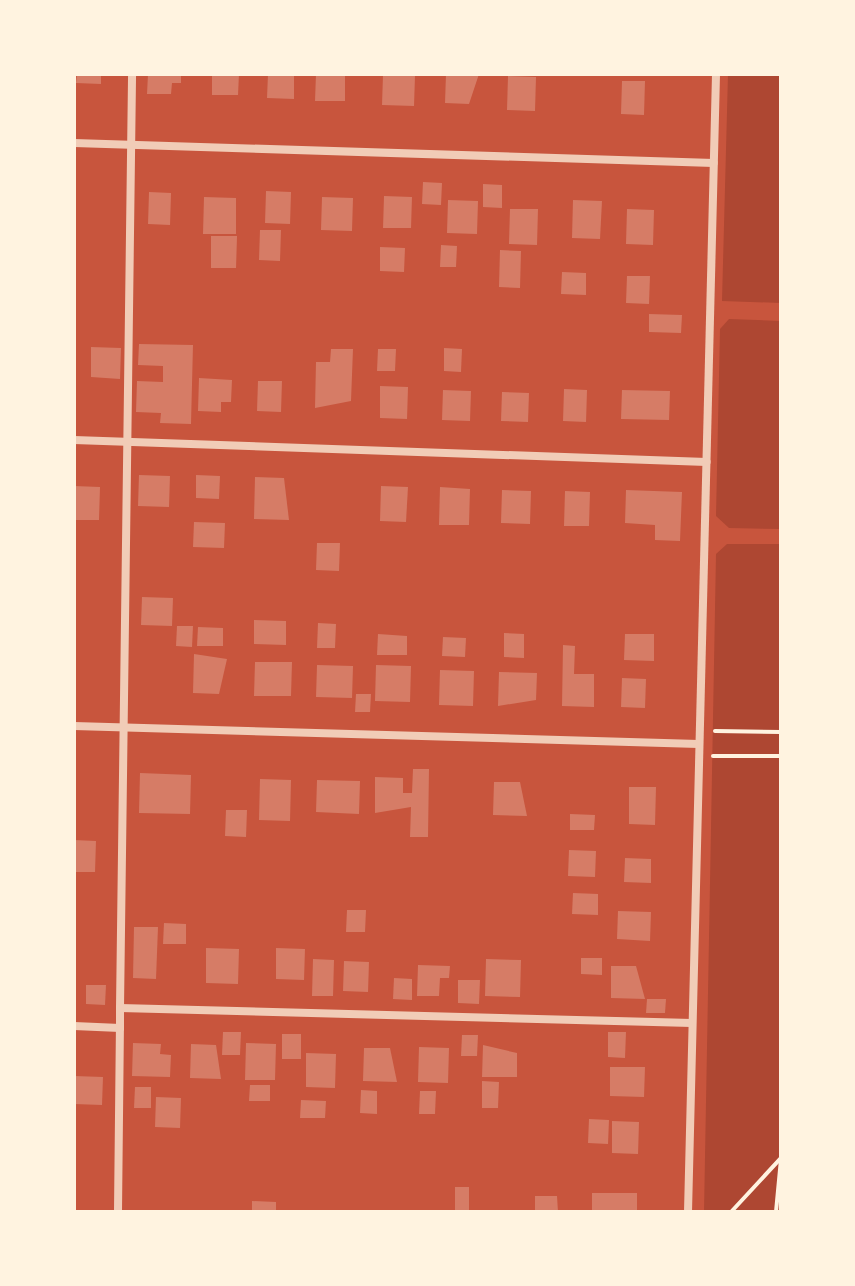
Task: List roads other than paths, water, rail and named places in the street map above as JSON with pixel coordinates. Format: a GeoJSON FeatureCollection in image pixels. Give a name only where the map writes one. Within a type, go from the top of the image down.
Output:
{"type":"FeatureCollection","features":[{"type":"Feature","properties":{"kind":"street"},"geometry":{"type":"LineString","coordinates":[[118,1212],[122,442],[132,74]]}},
{"type":"Feature","properties":{"kind":"street"},"geometry":{"type":"LineString","coordinates":[[688,1212],[716,74]]}},
{"type":"Feature","properties":{"kind":"street"},"geometry":{"type":"LineString","coordinates":[[74,143],[714,163]]}},
{"type":"Feature","properties":{"kind":"street"},"geometry":{"type":"LineString","coordinates":[[74,440],[707,462]]}},
{"type":"Feature","properties":{"kind":"street"},"geometry":{"type":"LineString","coordinates":[[74,726],[699,744]]}},
{"type":"Feature","properties":{"kind":"street"},"geometry":{"type":"LineString","coordinates":[[120,1008],[692,1023]]}},
{"type":"Feature","properties":{"kind":"street"},"geometry":{"type":"LineString","coordinates":[[74,1026],[120,1028]]}}]}
